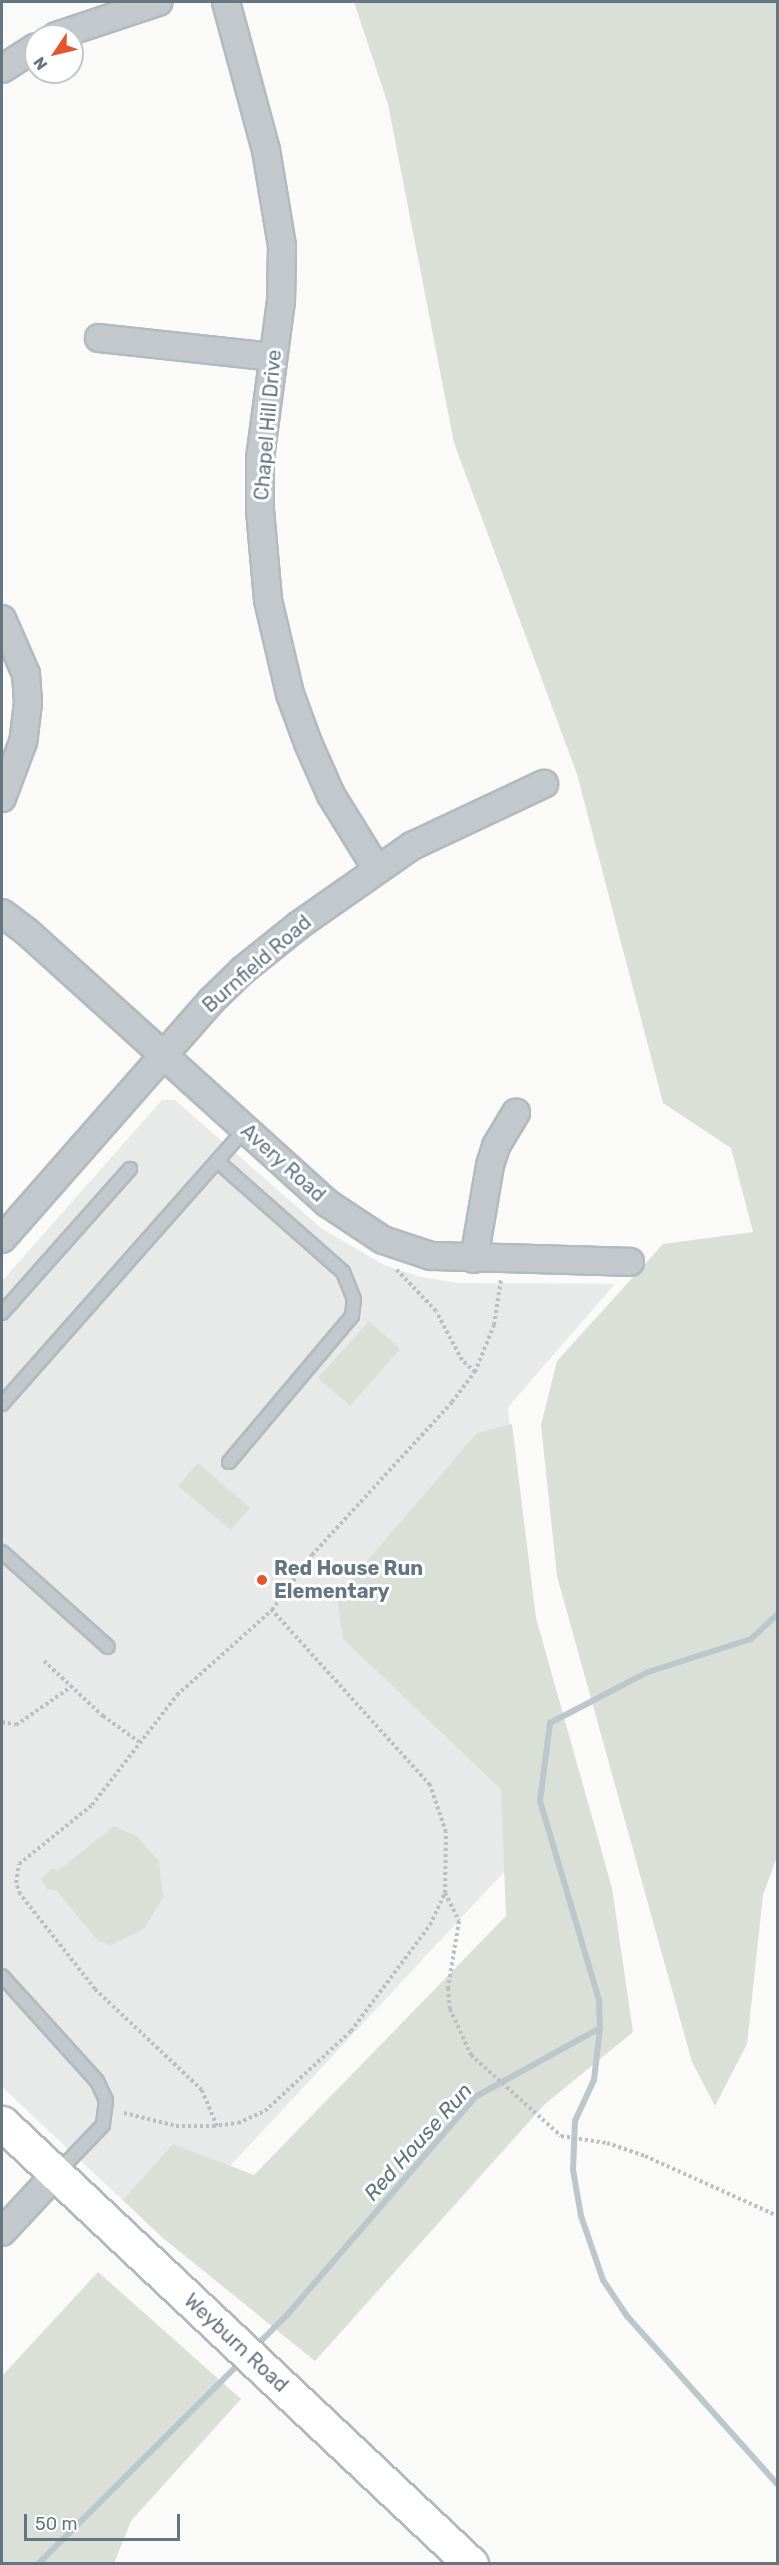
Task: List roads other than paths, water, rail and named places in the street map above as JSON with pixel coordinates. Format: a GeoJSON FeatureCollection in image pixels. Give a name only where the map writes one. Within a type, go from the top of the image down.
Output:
{"type":"FeatureCollection","features":[{"type":"Feature","properties":{"kind":"street"},"geometry":{"type":"LineString","coordinates":[[84,27],[158,2]]}},
{"type":"Feature","properties":{"kind":"street","name":"Chapel Hill Drive"},"geometry":{"type":"LineString","coordinates":[[226,2],[266,150],[282,246],[273,357],[260,458],[260,510],[270,610],[290,694],[308,743],[336,804],[375,868]]}},
{"type":"Feature","properties":{"kind":"street"},"geometry":{"type":"LineString","coordinates":[[2,69],[24,55]]}},
{"type":"Feature","properties":{"kind":"street"},"geometry":{"type":"LineString","coordinates":[[99,338],[273,357]]}},
{"type":"Feature","properties":{"kind":"street"},"geometry":{"type":"LineString","coordinates":[[2,619],[26,674],[28,703],[23,742],[2,798]]}},
{"type":"Feature","properties":{"kind":"street","name":"Burnfield Road"},"geometry":{"type":"LineString","coordinates":[[2,1239],[164,1054],[243,970],[375,868],[446,828],[544,784]]}},
{"type":"Feature","properties":{"kind":"street","name":"Avery Road"},"geometry":{"type":"LineString","coordinates":[[2,913],[164,1054],[327,1203],[367,1231],[405,1249],[431,1256],[502,1260],[630,1262]]}},
{"type":"Feature","properties":{"kind":"street"},"geometry":{"type":"LineString","coordinates":[[474,1259],[489,1165],[496,1146],[516,1113]]}},
{"type":"Feature","properties":{"kind":"street","name":"Weyburn Road"},"geometry":{"type":"LineString","coordinates":[[2,2123],[471,2564]]}},
{"type":"Feature","properties":{"kind":"street"},"geometry":{"type":"LineString","coordinates":[[2,2232],[55,2175]]}},
{"type":"Feature","properties":{"kind":"lane"},"geometry":{"type":"LineString","coordinates":[[2,1404],[245,1129]]}},
{"type":"Feature","properties":{"kind":"lane"},"geometry":{"type":"LineString","coordinates":[[217,1161],[343,1272],[354,1299],[352,1316],[229,1462]]}},
{"type":"Feature","properties":{"kind":"lane"},"geometry":{"type":"LineString","coordinates":[[2,1313],[130,1169]]}},
{"type":"Feature","properties":{"kind":"lane"},"geometry":{"type":"LineString","coordinates":[[2,1552],[108,1647]]}},
{"type":"Feature","properties":{"kind":"lane"},"geometry":{"type":"LineString","coordinates":[[2,1976],[97,2081],[106,2100],[103,2125],[55,2175]]}},
{"type":"Feature","properties":{"kind":"waterway","name":"Red House Run"},"geometry":{"type":"LineString","coordinates":[[255,2347],[287,2315],[475,2097],[600,2028],[599,2000],[540,1801],[550,1723],[648,1672],[751,1639],[778,1614]]}},
{"type":"Feature","properties":{"kind":"waterway"},"geometry":{"type":"LineString","coordinates":[[600,2028],[594,2080],[575,2121],[573,2170],[581,2216],[603,2280],[627,2316],[778,2485]]}},
{"type":"Feature","properties":{"kind":"waterway","name":"Red House Run"},"geometry":{"type":"LineString","coordinates":[[38,2564],[242,2361]]}},
{"type":"Feature","properties":{"kind":"place","name":"Red House Run Elementary"},"geometry":{"type":"Point","coordinates":[262,1580]}}]}
